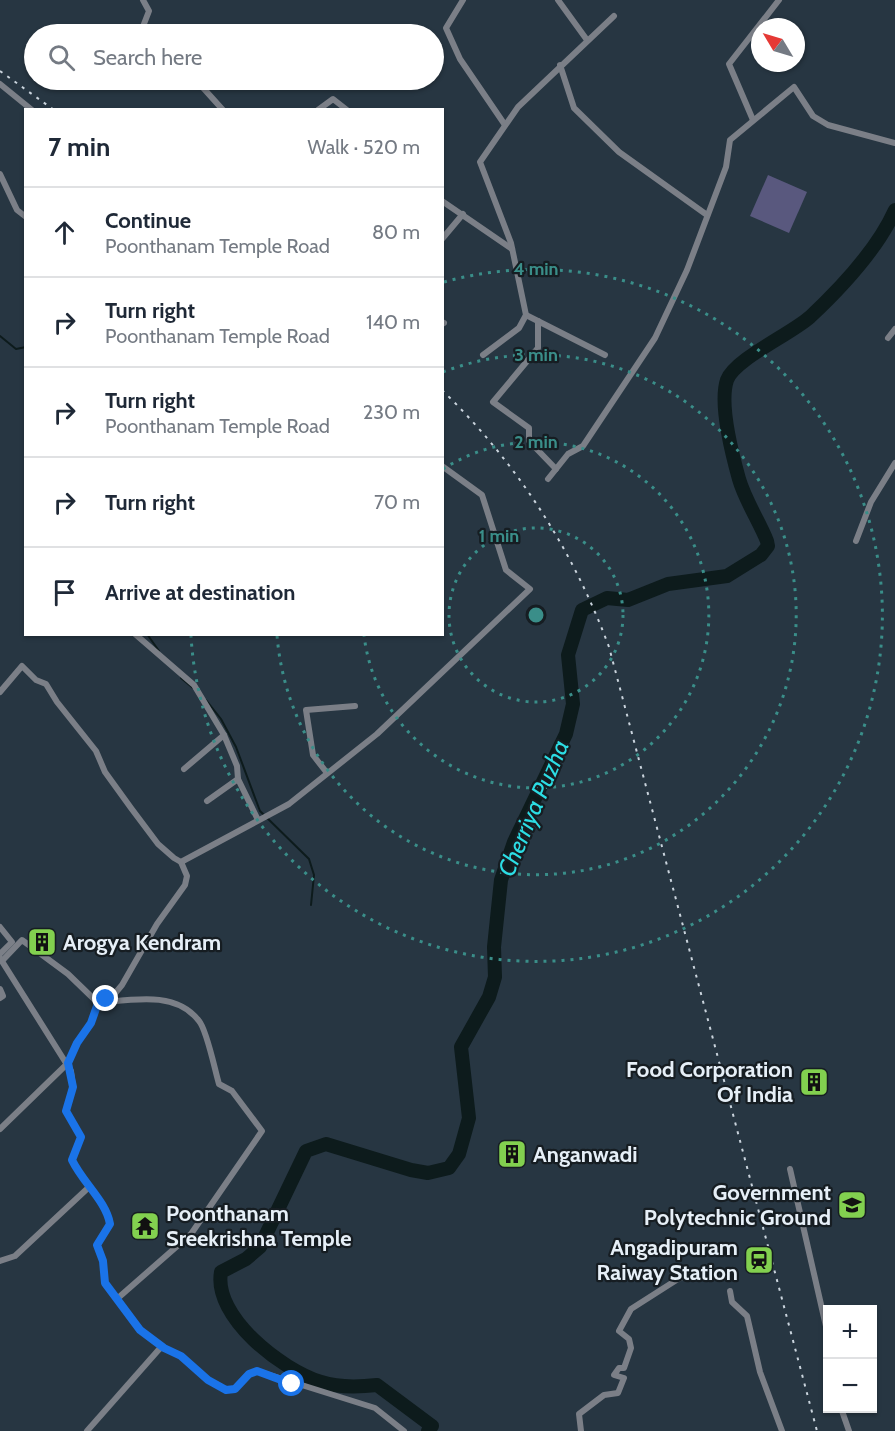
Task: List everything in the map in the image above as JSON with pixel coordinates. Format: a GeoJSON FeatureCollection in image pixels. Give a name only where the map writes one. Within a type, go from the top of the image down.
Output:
{"type":"FeatureCollection","features":[{"type":"Feature","properties":{"kind":"street"},"geometry":{"type":"LineString","coordinates":[[143,0],[149,11],[143,24]]}},
{"type":"Feature","properties":{"kind":"street"},"geometry":{"type":"LineString","coordinates":[[463,0],[446,28],[460,59],[505,125]]}},
{"type":"Feature","properties":{"kind":"street"},"geometry":{"type":"LineString","coordinates":[[558,0],[587,40]]}},
{"type":"Feature","properties":{"kind":"street"},"geometry":{"type":"LineString","coordinates":[[753,120],[729,64],[779,0]]}},
{"type":"Feature","properties":{"kind":"street"},"geometry":{"type":"LineString","coordinates":[[483,355],[519,328],[526,315],[512,249],[480,162],[518,106],[614,16]]}},
{"type":"Feature","properties":{"kind":"street"},"geometry":{"type":"LineString","coordinates":[[560,65],[574,108],[619,152],[707,215]]}},
{"type":"Feature","properties":{"kind":"street"},"geometry":{"type":"LineString","coordinates":[[0,93],[2,85],[30,108]]}},
{"type":"Feature","properties":{"kind":"street"},"geometry":{"type":"LineString","coordinates":[[548,478],[568,454],[583,446],[655,338],[687,270],[726,166],[730,140],[794,87],[813,116],[828,125],[895,143]]}},
{"type":"Feature","properties":{"kind":"street"},"geometry":{"type":"LineString","coordinates":[[205,90],[221,108]]}},
{"type":"Feature","properties":{"kind":"street"},"geometry":{"type":"LineString","coordinates":[[321,108],[333,99],[344,108]]}},
{"type":"Feature","properties":{"kind":"street"},"geometry":{"type":"LineString","coordinates":[[0,174],[17,210],[24,216]]}},
{"type":"Feature","properties":{"kind":"street"},"geometry":{"type":"LineString","coordinates":[[444,202],[512,249]]}},
{"type":"Feature","properties":{"kind":"street"},"geometry":{"type":"LineString","coordinates":[[444,237],[464,214]]}},
{"type":"Feature","properties":{"kind":"street"},"geometry":{"type":"LineString","coordinates":[[526,315],[605,355]]}},
{"type":"Feature","properties":{"kind":"street"},"geometry":{"type":"LineString","coordinates":[[538,321],[537,348],[493,402],[529,428],[529,441],[556,469]]}},
{"type":"Feature","properties":{"kind":"street"},"geometry":{"type":"LineString","coordinates":[[888,338],[895,329]]}},
{"type":"Feature","properties":{"kind":"street"},"geometry":{"type":"LineString","coordinates":[[856,541],[871,502],[895,463]]}},
{"type":"Feature","properties":{"kind":"street"},"geometry":{"type":"LineString","coordinates":[[181,862],[289,804],[377,734],[530,589],[506,570],[482,495],[444,467]]}},
{"type":"Feature","properties":{"kind":"street"},"geometry":{"type":"LineString","coordinates":[[137,636],[194,685],[224,735],[237,766],[238,779],[258,820]]}},
{"type":"Feature","properties":{"kind":"street"},"geometry":{"type":"LineString","coordinates":[[0,692],[22,666],[36,680],[46,684],[57,702],[96,751],[105,772],[131,808],[158,844],[181,862],[187,876],[185,885],[157,924],[122,985],[112,996],[98,1003],[91,1023],[77,1043],[68,1063],[0,1129]]}},
{"type":"Feature","properties":{"kind":"street"},"geometry":{"type":"LineString","coordinates":[[327,773],[313,755],[306,710],[355,706]]}},
{"type":"Feature","properties":{"kind":"street"},"geometry":{"type":"LineString","coordinates":[[184,769],[224,735]]}},
{"type":"Feature","properties":{"kind":"street"},"geometry":{"type":"LineString","coordinates":[[207,801],[238,779]]}},
{"type":"Feature","properties":{"kind":"street"},"geometry":{"type":"LineString","coordinates":[[0,927],[12,942],[1,958]]}},
{"type":"Feature","properties":{"kind":"street"},"geometry":{"type":"LineString","coordinates":[[1,958],[22,940],[68,974],[98,1003],[146,999],[174,1001],[200,1022],[219,1084],[232,1091],[262,1131],[191,1234],[118,1298]]}},
{"type":"Feature","properties":{"kind":"street"},"geometry":{"type":"LineString","coordinates":[[1,958],[68,1063],[73,1087],[66,1111],[81,1137],[72,1160],[88,1188],[109,1217],[110,1224],[97,1245],[103,1261],[105,1283],[140,1330],[181,1356],[208,1380],[226,1390],[235,1389],[249,1374],[257,1371],[375,1408],[404,1431]]}},
{"type":"Feature","properties":{"kind":"street"},"geometry":{"type":"LineString","coordinates":[[0,989],[3,996],[0,998]]}},
{"type":"Feature","properties":{"kind":"street"},"geometry":{"type":"LineString","coordinates":[[790,1169],[823,1313]]}},
{"type":"Feature","properties":{"kind":"street"},"geometry":{"type":"LineString","coordinates":[[0,1261],[15,1256],[88,1188]]}},
{"type":"Feature","properties":{"kind":"street"},"geometry":{"type":"LineString","coordinates":[[581,1431],[579,1413],[604,1395],[618,1393],[624,1378],[614,1375],[619,1368],[624,1368],[631,1348],[629,1339],[619,1331],[631,1309],[678,1279],[694,1272]]}},
{"type":"Feature","properties":{"kind":"street"},"geometry":{"type":"LineString","coordinates":[[730,1291],[732,1302],[747,1316],[760,1372],[782,1431]]}},
{"type":"Feature","properties":{"kind":"street"},"geometry":{"type":"LineString","coordinates":[[87,1431],[162,1346]]}},
{"type":"Feature","properties":{"kind":"street"},"geometry":{"type":"LineString","coordinates":[[843,1413],[849,1431]]}},
{"type":"Feature","properties":{"kind":"shaded area"},"geometry":{"type":"Polygon","coordinates":[[[768,175],[807,192],[789,233],[750,216],[768,175]]]}},
{"type":"Feature","properties":{"kind":"waterway","name":"Cherriya Puzha"},"geometry":{"type":"LineString","coordinates":[[428,1431],[432,1426],[377,1385],[349,1386],[321,1382],[305,1376],[270,1354],[253,1339],[228,1306],[221,1289],[221,1272],[246,1259],[260,1247],[306,1151],[326,1144],[428,1173],[449,1168],[459,1154],[469,1118],[461,1047],[489,997],[495,977],[494,947],[501,880],[514,842],[566,734],[573,704],[568,655],[582,610],[607,598],[628,600],[668,584],[727,576],[761,555],[768,546],[767,541],[748,503],[730,443],[725,415],[727,380],[732,372],[752,355],[801,324],[834,293],[869,254],[895,210]]}},
{"type":"Feature","properties":{"kind":"waterway"},"geometry":{"type":"LineString","coordinates":[[0,336],[16,349],[24,347]]}},
{"type":"Feature","properties":{"kind":"waterway"},"geometry":{"type":"LineString","coordinates":[[148,636],[159,651]]}},
{"type":"Feature","properties":{"kind":"waterway"},"geometry":{"type":"LineString","coordinates":[[181,678],[193,688]]}},
{"type":"Feature","properties":{"kind":"waterway"},"geometry":{"type":"LineString","coordinates":[[206,700],[221,719],[236,747],[260,811],[309,859],[314,875],[311,905]]}},
{"type":"Feature","properties":{"kind":"railway"},"geometry":{"type":"LineString","coordinates":[[0,71],[24,88]]}},
{"type":"Feature","properties":{"kind":"railway"},"geometry":{"type":"LineString","coordinates":[[26,90],[51,108]]}},
{"type":"Feature","properties":{"kind":"railway"},"geometry":{"type":"LineString","coordinates":[[444,392],[495,447],[540,510],[578,576],[609,647],[817,1431]]}},
{"type":"Feature","properties":{"kind":"place","name":"Arogya Kendram"},"geometry":{"type":"Point","coordinates":[42,942]}},
{"type":"Feature","properties":{"kind":"place","name":"Food Corporation Of India"},"geometry":{"type":"Point","coordinates":[814,1082]}},
{"type":"Feature","properties":{"kind":"place","name":"Anganwadi"},"geometry":{"type":"Point","coordinates":[512,1154]}},
{"type":"Feature","properties":{"kind":"place","name":"Government Polytechnic Ground"},"geometry":{"type":"Point","coordinates":[852,1205]}},
{"type":"Feature","properties":{"kind":"place","name":"Poonthanam Sreekrishna Temple"},"geometry":{"type":"Point","coordinates":[145,1226]}},
{"type":"Feature","properties":{"kind":"place","name":"Angadipuram Raiway Station"},"geometry":{"type":"Point","coordinates":[759,1260]}},
{"type":"Feature","properties":{"kind":"route"},"geometry":{"type":"LineString","coordinates":[[106,999],[98,1003],[91,1023],[77,1043],[68,1063],[73,1078],[73,1087],[66,1111],[81,1137],[72,1160],[85,1185],[109,1217],[110,1224],[97,1245],[102,1255],[105,1283],[140,1330],[164,1348],[181,1356],[218,1386],[226,1390],[235,1389],[249,1374],[257,1371],[292,1384]]}}]}
